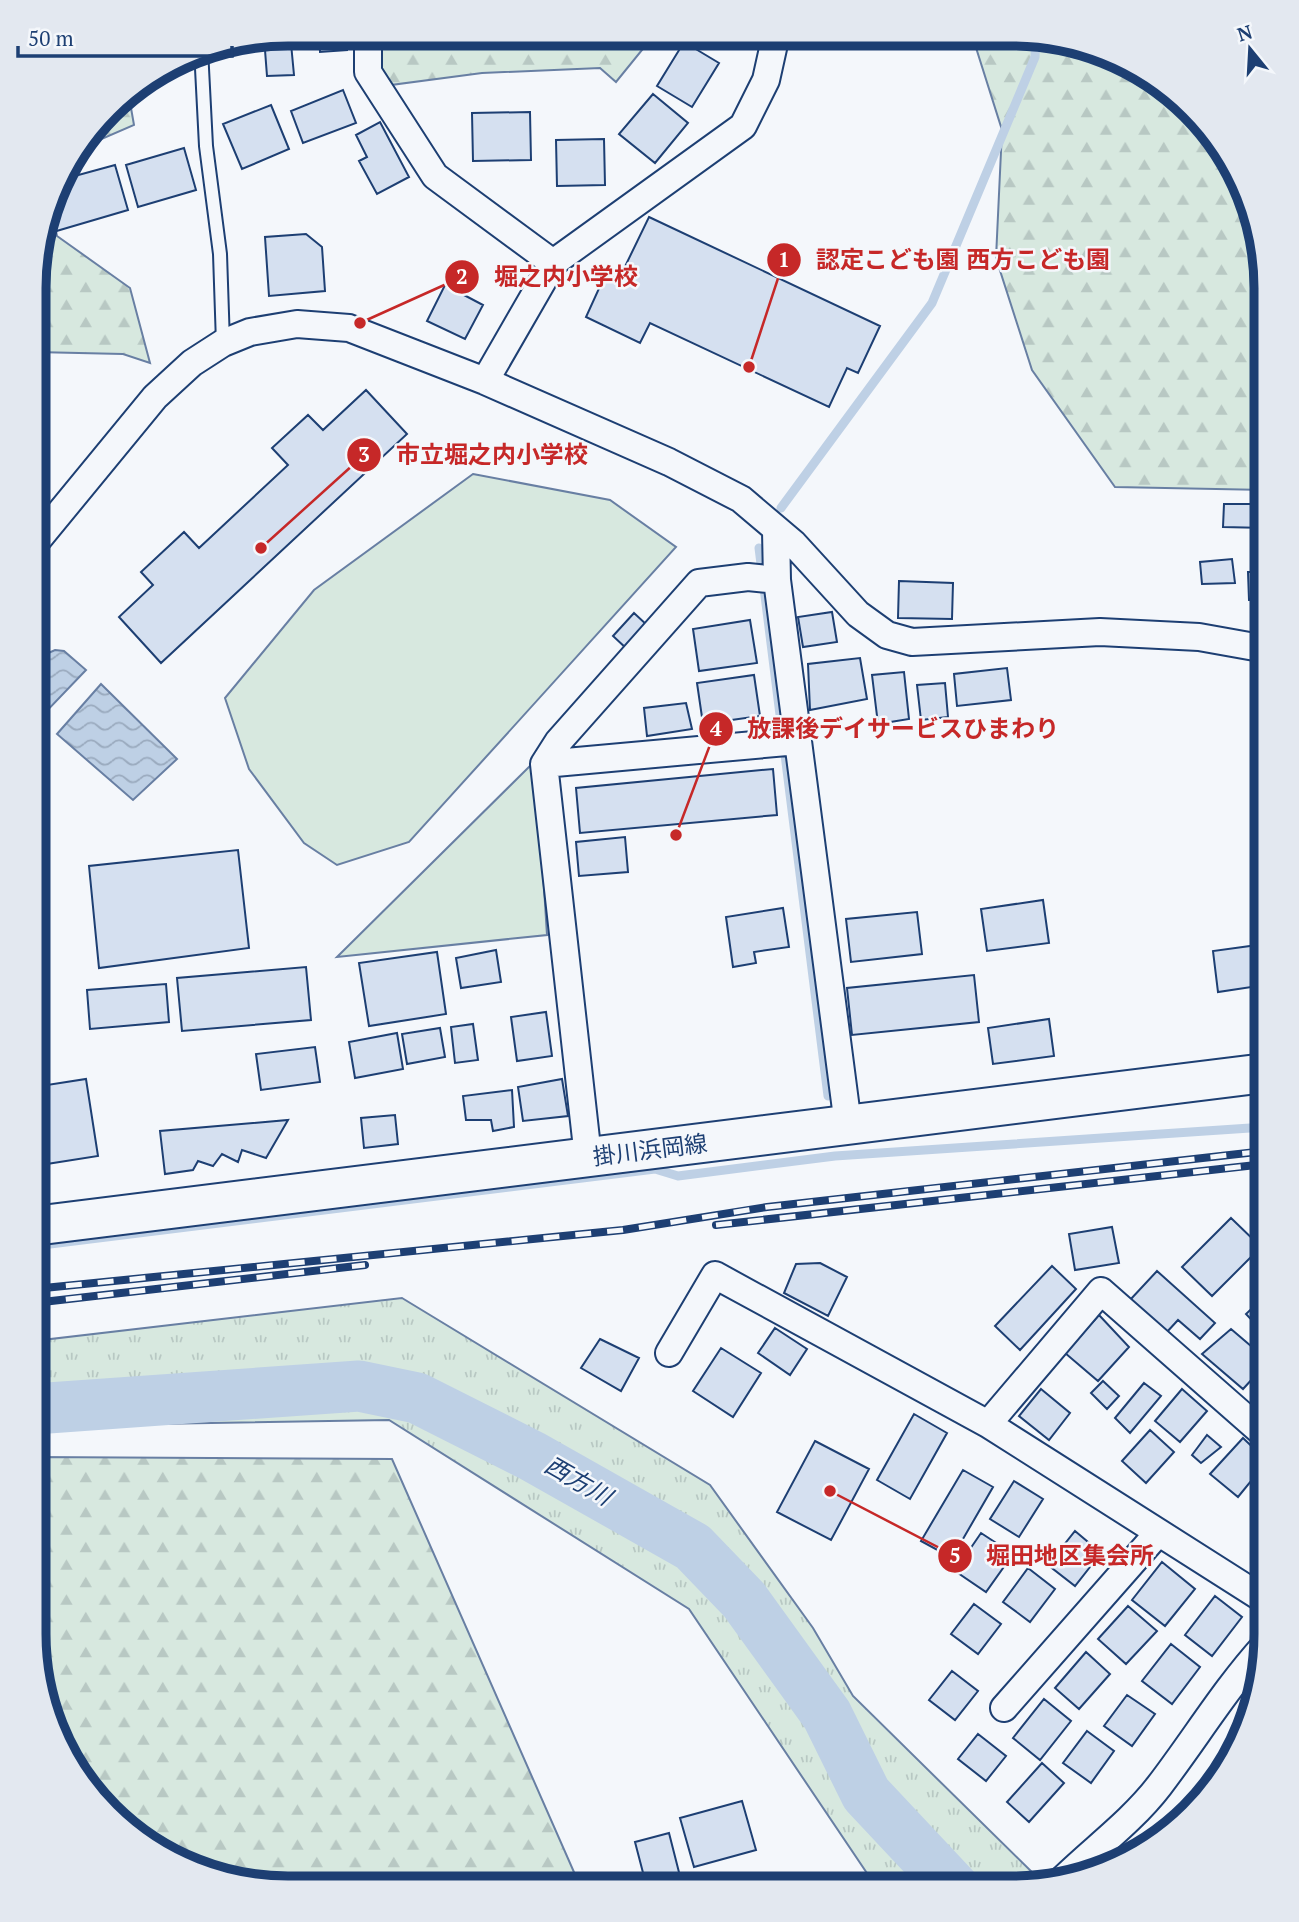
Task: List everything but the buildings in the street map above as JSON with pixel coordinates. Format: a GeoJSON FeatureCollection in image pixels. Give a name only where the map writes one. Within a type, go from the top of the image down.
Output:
{"type":"FeatureCollection","features":[{"type":"Feature","properties":{"kind":"main road","name":"掛川浜岡線"},"geometry":{"type":"LineString","coordinates":[[46,1225],[1253,1074]]}},
{"type":"Feature","properties":{"kind":"street"},"geometry":{"type":"LineString","coordinates":[[368,46],[368,72],[435,176],[553,263]]}},
{"type":"Feature","properties":{"kind":"street"},"geometry":{"type":"LineString","coordinates":[[485,381],[553,263],[743,126],[766,80],[774,46]]}},
{"type":"Feature","properties":{"kind":"street"},"geometry":{"type":"LineString","coordinates":[[46,530],[155,397],[192,363],[223,343],[250,332],[297,324],[349,328],[485,381],[669,461],[741,499],[794,544],[858,614],[887,635],[912,642],[1100,632],[1199,637],[1254,647]]}},
{"type":"Feature","properties":{"kind":"street"},"geometry":{"type":"LineString","coordinates":[[776,531],[768,579],[797,742],[848,1125]]}},
{"type":"Feature","properties":{"kind":"street"},"geometry":{"type":"LineString","coordinates":[[588,1157],[544,764],[558,742],[699,583],[768,579]]}},
{"type":"Feature","properties":{"kind":"street"},"geometry":{"type":"LineString","coordinates":[[544,764],[797,742]]}},
{"type":"Feature","properties":{"kind":"street"},"geometry":{"type":"LineString","coordinates":[[669,1353],[715,1275],[988,1424],[1253,1593]]}},
{"type":"Feature","properties":{"kind":"street"},"geometry":{"type":"LineString","coordinates":[[988,1424],[1101,1291],[1253,1425]]}},
{"type":"Feature","properties":{"kind":"street"},"geometry":{"type":"LineString","coordinates":[[1004,1708],[1158,1533]]}},
{"type":"Feature","properties":{"kind":"street"},"geometry":{"type":"LineString","coordinates":[[1076,1868],[1110,1838],[1158,1787],[1202,1722],[1252,1661]]}},
{"type":"Feature","properties":{"kind":"lane"},"geometry":{"type":"LineString","coordinates":[[202,61],[206,146],[220,254],[223,343]]}},
{"type":"Feature","properties":{"kind":"green space"},"geometry":{"type":"Polygon","coordinates":[[[380,46],[645,46],[616,82],[600,68],[482,73],[383,86],[380,46]]]}},
{"type":"Feature","properties":{"kind":"green space"},"geometry":{"type":"Polygon","coordinates":[[[975,46],[1043,48],[1104,64],[1133,78],[1171,105],[1194,128],[1213,153],[1229,180],[1241,209],[1251,256],[1254,287],[1254,490],[1115,487],[1032,370],[996,258],[1002,130],[975,46]]]}},
{"type":"Feature","properties":{"kind":"green space"},"geometry":{"type":"Polygon","coordinates":[[[130,103],[134,125],[93,143],[130,103]]]}},
{"type":"Feature","properties":{"kind":"green space"},"geometry":{"type":"Polygon","coordinates":[[[54,224],[57,236],[130,288],[150,363],[123,354],[46,352],[48,256],[54,224]]]}},
{"type":"Feature","properties":{"kind":"green space"},"geometry":{"type":"Polygon","coordinates":[[[473,474],[610,500],[676,547],[409,842],[337,865],[304,843],[249,769],[225,698],[314,590],[473,474]]]}},
{"type":"Feature","properties":{"kind":"green space"},"geometry":{"type":"Polygon","coordinates":[[[536,760],[547,935],[337,957],[536,760]]]}},
{"type":"Feature","properties":{"kind":"green space"},"geometry":{"type":"Polygon","coordinates":[[[402,1298],[710,1485],[813,1628],[853,1696],[1034,1875],[869,1876],[689,1609],[389,1420],[46,1426],[46,1340],[402,1298]]]}},
{"type":"Feature","properties":{"kind":"green space"},"geometry":{"type":"Polygon","coordinates":[[[46,1457],[392,1459],[576,1876],[287,1876],[225,1868],[195,1858],[140,1827],[116,1806],[95,1782],[70,1742],[58,1713],[48,1666],[46,1457]]]}},
{"type":"Feature","properties":{"kind":"water"},"geometry":{"type":"Polygon","coordinates":[[[55,650],[64,651],[86,670],[46,712],[46,654],[55,650]]]}},
{"type":"Feature","properties":{"kind":"water"},"geometry":{"type":"Polygon","coordinates":[[[101,684],[177,759],[133,800],[57,734],[101,684]]]}},
{"type":"Feature","properties":{"kind":"waterway"},"geometry":{"type":"LineString","coordinates":[[781,508],[932,303],[1035,57],[1035,48]]}},
{"type":"Feature","properties":{"kind":"waterway"},"geometry":{"type":"LineString","coordinates":[[759,548],[828,1096]]}},
{"type":"Feature","properties":{"kind":"waterway"},"geometry":{"type":"LineString","coordinates":[[46,1245],[655,1169],[678,1176],[835,1156],[1253,1128]]}},
{"type":"Feature","properties":{"kind":"waterway","name":"西方川"},"geometry":{"type":"LineString","coordinates":[[46,1408],[359,1386],[417,1398],[532,1456],[693,1547],[744,1600],[827,1715],[866,1794],[943,1876]]}},
{"type":"Feature","properties":{"kind":"railway"},"geometry":{"type":"LineString","coordinates":[[46,1288],[623,1230],[767,1207],[1253,1152]]}},
{"type":"Feature","properties":{"kind":"railway"},"geometry":{"type":"LineString","coordinates":[[716,1225],[1253,1165]]}},
{"type":"Feature","properties":{"kind":"railway"},"geometry":{"type":"LineString","coordinates":[[46,1302],[365,1265]]}},
{"type":"Feature","properties":{"kind":"place","name":"堀之内小学校"},"geometry":{"type":"Point","coordinates":[360,323]}},
{"type":"Feature","properties":{"kind":"place","name":"認定こども園 西方こども園"},"geometry":{"type":"Point","coordinates":[749,367]}},
{"type":"Feature","properties":{"kind":"place","name":"市立堀之内小学校"},"geometry":{"type":"Point","coordinates":[261,548]}},
{"type":"Feature","properties":{"kind":"place","name":"放課後デイサービスひまわり"},"geometry":{"type":"Point","coordinates":[676,835]}},
{"type":"Feature","properties":{"kind":"place","name":"堀田地区集会所"},"geometry":{"type":"Point","coordinates":[830,1491]}}]}
